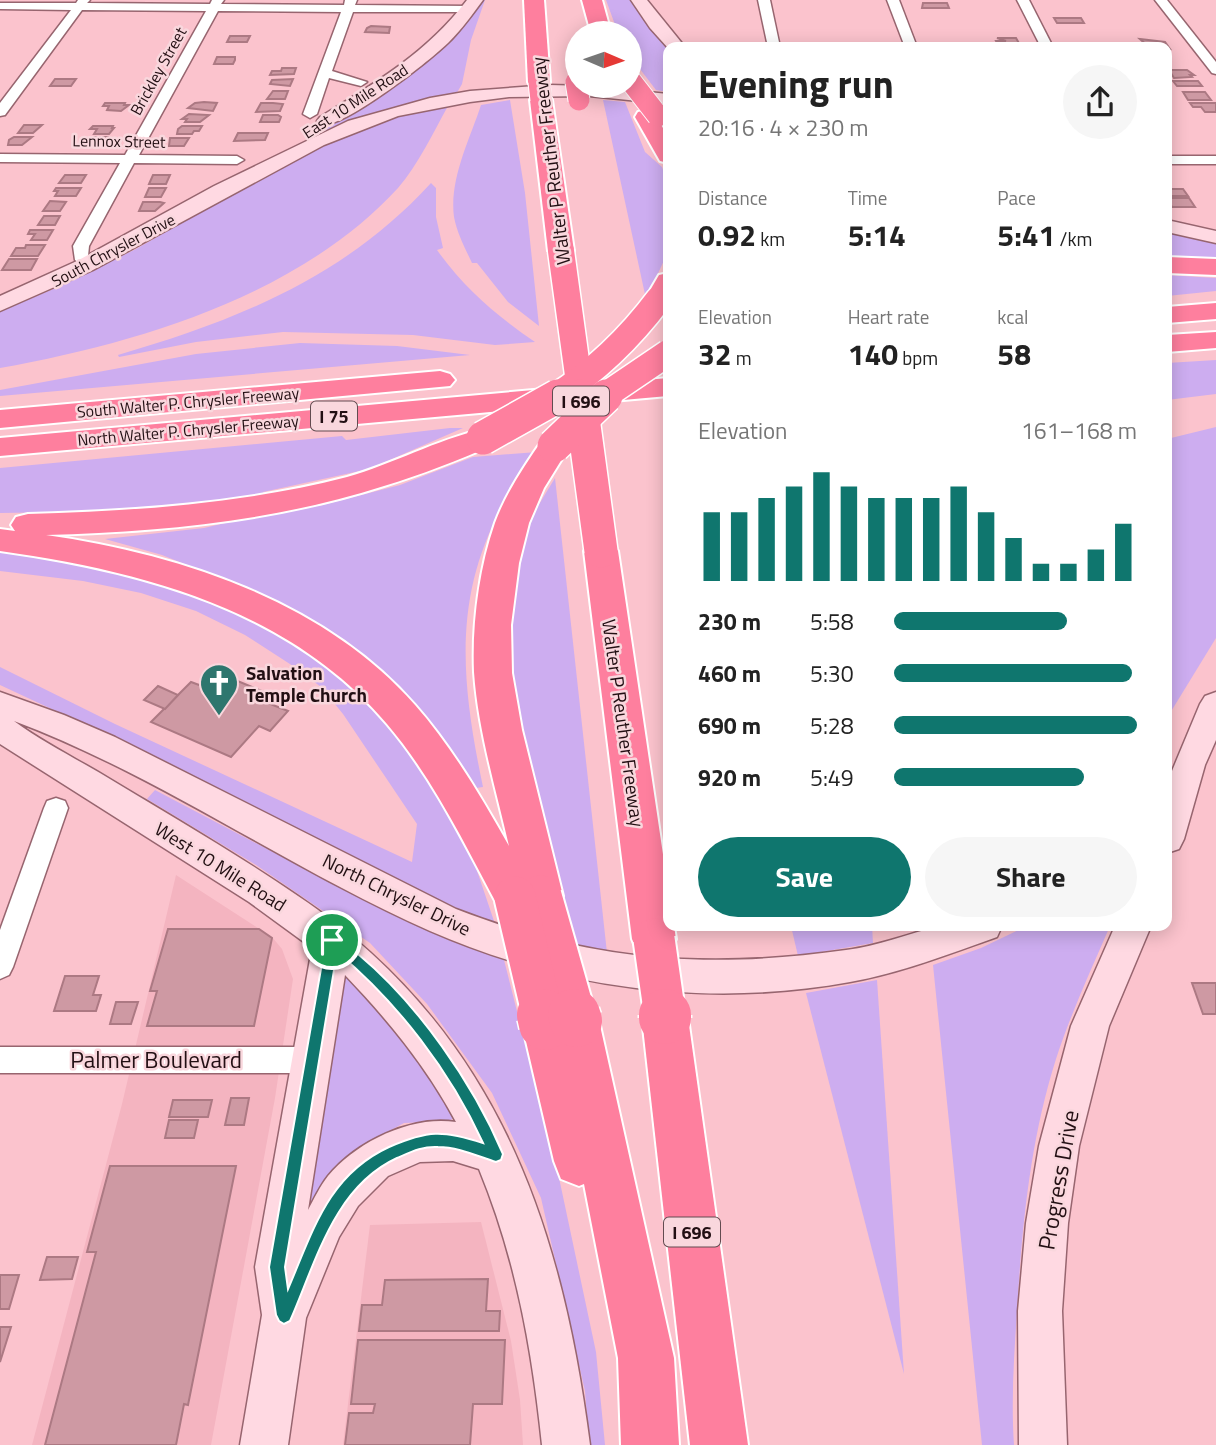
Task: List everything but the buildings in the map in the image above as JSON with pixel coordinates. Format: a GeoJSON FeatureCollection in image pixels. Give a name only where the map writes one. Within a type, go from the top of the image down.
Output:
{"type":"FeatureCollection","features":[{"type":"Feature","properties":{"kind":"highway","name":"Walter P Reuther Freeway"},"geometry":{"type":"LineString","coordinates":[[534,0],[540,91],[665,1018],[719,1445]]}},
{"type":"Feature","properties":{"kind":"highway"},"geometry":{"type":"LineString","coordinates":[[592,0],[598,21]]}},
{"type":"Feature","properties":{"kind":"highway"},"geometry":{"type":"LineString","coordinates":[[642,94],[660,115]]}},
{"type":"Feature","properties":{"kind":"highway"},"geometry":{"type":"LineString","coordinates":[[642,98],[660,115]]}},
{"type":"Feature","properties":{"kind":"highway"},"geometry":{"type":"LineString","coordinates":[[1173,265],[1216,267]]}},
{"type":"Feature","properties":{"kind":"highway"},"geometry":{"type":"LineString","coordinates":[[0,525],[86,524],[197,515],[265,505],[357,484],[416,465],[483,438],[543,407],[618,349],[663,291]]}},
{"type":"Feature","properties":{"kind":"highway"},"geometry":{"type":"LineString","coordinates":[[1172,315],[1216,311]]}},
{"type":"Feature","properties":{"kind":"highway"},"geometry":{"type":"LineString","coordinates":[[1172,345],[1216,340]]}},
{"type":"Feature","properties":{"kind":"highway"},"geometry":{"type":"LineString","coordinates":[[1172,346],[1216,347]]}},
{"type":"Feature","properties":{"kind":"highway"},"geometry":{"type":"LineString","coordinates":[[649,1432],[630,1363],[560,1022],[528,897],[493,673],[493,625],[502,563],[512,523],[528,488],[554,446],[602,398],[663,356]]}},
{"type":"Feature","properties":{"kind":"highway","name":"South Walter P. Chrysler Freeway"},"geometry":{"type":"LineString","coordinates":[[0,419],[663,360]]}},
{"type":"Feature","properties":{"kind":"highway","name":"North Walter P. Chrysler Freeway"},"geometry":{"type":"LineString","coordinates":[[0,447],[663,387]]}},
{"type":"Feature","properties":{"kind":"highway"},"geometry":{"type":"LineString","coordinates":[[0,540],[63,548],[143,565],[223,593],[291,624],[359,671],[400,713],[528,897]]}},
{"type":"Feature","properties":{"kind":"main road"},"geometry":{"type":"LineString","coordinates":[[639,0],[656,25],[672,42]]}},
{"type":"Feature","properties":{"kind":"main road","name":"East 10 Mile Road"},"geometry":{"type":"LineString","coordinates":[[223,189],[245,170],[407,69],[444,38],[472,4]]}},
{"type":"Feature","properties":{"kind":"main road"},"geometry":{"type":"LineString","coordinates":[[223,189],[330,135],[379,117],[427,104],[534,91],[604,92],[660,115]]}},
{"type":"Feature","properties":{"kind":"main road","name":"South Chrysler Drive"},"geometry":{"type":"LineString","coordinates":[[0,304],[90,265],[223,189]]}},
{"type":"Feature","properties":{"kind":"main road"},"geometry":{"type":"LineString","coordinates":[[1172,227],[1216,237]]}},
{"type":"Feature","properties":{"kind":"main road","name":"North Chrysler Drive"},"geometry":{"type":"LineString","coordinates":[[0,704],[92,740],[444,920],[518,948],[601,968],[724,978],[785,976],[845,968],[946,942],[972,931]]}},
{"type":"Feature","properties":{"kind":"main road"},"geometry":{"type":"LineString","coordinates":[[1172,810],[1178,776],[1216,704]]}},
{"type":"Feature","properties":{"kind":"main road","name":"West 10 Mile Road"},"geometry":{"type":"LineString","coordinates":[[0,727],[289,909],[366,969],[417,1024],[477,1114],[517,1205],[547,1311],[566,1445]]}},
{"type":"Feature","properties":{"kind":"main road","name":"Progress Drive"},"geometry":{"type":"LineString","coordinates":[[1043,1445],[1040,1311],[1048,1223],[1059,1146],[1090,1027],[1131,931]]}},
{"type":"Feature","properties":{"kind":"main road"},"geometry":{"type":"LineString","coordinates":[[284,1315],[277,1267],[332,940]]}},
{"type":"Feature","properties":{"kind":"main road"},"geometry":{"type":"LineString","coordinates":[[264,1445],[284,1315],[331,1208],[343,1191],[373,1162],[418,1142],[437,1139],[453,1141],[496,1154]]}},
{"type":"Feature","properties":{"kind":"street"},"geometry":{"type":"LineString","coordinates":[[764,0],[773,42]]}},
{"type":"Feature","properties":{"kind":"street"},"geometry":{"type":"LineString","coordinates":[[893,0],[909,42]]}},
{"type":"Feature","properties":{"kind":"street"},"geometry":{"type":"LineString","coordinates":[[1023,0],[1044,42]]}},
{"type":"Feature","properties":{"kind":"street"},"geometry":{"type":"LineString","coordinates":[[1161,0],[1216,70]]}},
{"type":"Feature","properties":{"kind":"street"},"geometry":{"type":"LineString","coordinates":[[0,112],[81,3]]}},
{"type":"Feature","properties":{"kind":"street"},"geometry":{"type":"LineString","coordinates":[[0,6],[81,3],[472,4]]}},
{"type":"Feature","properties":{"kind":"street","name":"Brickley Street"},"geometry":{"type":"LineString","coordinates":[[90,265],[79,257],[81,246],[216,4]]}},
{"type":"Feature","properties":{"kind":"street"},"geometry":{"type":"LineString","coordinates":[[310,114],[350,4]]}},
{"type":"Feature","properties":{"kind":"street"},"geometry":{"type":"LineString","coordinates":[[324,73],[361,82]]}},
{"type":"Feature","properties":{"kind":"street","name":"Lennox Street"},"geometry":{"type":"LineString","coordinates":[[0,158],[237,159]]}},
{"type":"Feature","properties":{"kind":"street"},"geometry":{"type":"LineString","coordinates":[[1172,160],[1216,160]]}},
{"type":"Feature","properties":{"kind":"street"},"geometry":{"type":"LineString","coordinates":[[0,967],[56,808]]}},
{"type":"Feature","properties":{"kind":"street","name":"Palmer Boulevard"},"geometry":{"type":"LineString","coordinates":[[0,1060],[312,1060]]}},
{"type":"Feature","properties":{"kind":"shaded area"},"geometry":{"type":"Polygon","coordinates":[[[485,0],[471,40],[462,84],[455,96],[393,108],[326,131],[321,129],[385,89],[485,0]]]}},
{"type":"Feature","properties":{"kind":"shaded area"},"geometry":{"type":"Polygon","coordinates":[[[606,0],[632,0],[653,32],[665,42],[663,91],[656,90],[642,72],[642,21],[614,21],[606,0]]]}},
{"type":"Feature","properties":{"kind":"shaded area"},"geometry":{"type":"Polygon","coordinates":[[[510,100],[525,193],[539,326],[508,302],[477,263],[472,263],[454,217],[457,174],[481,105],[510,100]]]}},
{"type":"Feature","properties":{"kind":"shaded area"},"geometry":{"type":"Polygon","coordinates":[[[603,100],[625,102],[645,152],[663,170],[663,263],[646,299],[603,100]]]}},
{"type":"Feature","properties":{"kind":"shaded area"},"geometry":{"type":"Polygon","coordinates":[[[448,106],[419,159],[398,188],[358,225],[314,258],[266,285],[214,309],[161,328],[107,344],[0,368],[0,311],[136,249],[307,151],[377,121],[448,106]]]}},
{"type":"Feature","properties":{"kind":"shaded area"},"geometry":{"type":"Polygon","coordinates":[[[431,183],[436,188],[436,217],[443,248],[437,250],[458,277],[482,300],[535,342],[495,345],[413,335],[283,332],[196,342],[119,357],[118,355],[205,327],[247,310],[326,270],[363,245],[398,216],[431,183]]]}},
{"type":"Feature","properties":{"kind":"shaded area"},"geometry":{"type":"Polygon","coordinates":[[[1172,234],[1216,242],[1216,260],[1172,257],[1172,234]]]}},
{"type":"Feature","properties":{"kind":"shaded area"},"geometry":{"type":"Polygon","coordinates":[[[1172,275],[1216,278],[1216,291],[1172,295],[1172,275]]]}},
{"type":"Feature","properties":{"kind":"shaded area"},"geometry":{"type":"Polygon","coordinates":[[[300,343],[397,346],[470,355],[0,396],[0,390],[196,354],[300,343]]]}},
{"type":"Feature","properties":{"kind":"shaded area"},"geometry":{"type":"Polygon","coordinates":[[[1216,360],[1216,394],[1172,399],[1172,363],[1216,360]]]}},
{"type":"Feature","properties":{"kind":"shaded area"},"geometry":{"type":"Polygon","coordinates":[[[1216,427],[1216,638],[1172,710],[1172,438],[1216,427]]]}},
{"type":"Feature","properties":{"kind":"shaded area"},"geometry":{"type":"Polygon","coordinates":[[[463,428],[369,469],[263,492],[264,496],[141,511],[0,513],[0,468],[342,436],[346,440],[463,428]]]}},
{"type":"Feature","properties":{"kind":"shaded area"},"geometry":{"type":"Polygon","coordinates":[[[537,452],[509,493],[489,533],[476,573],[468,612],[468,694],[483,787],[476,788],[443,739],[403,695],[314,623],[263,595],[162,555],[105,539],[204,528],[315,502],[319,506],[400,485],[473,457],[537,452]]]}},
{"type":"Feature","properties":{"kind":"shaded area"},"geometry":{"type":"Polygon","coordinates":[[[555,478],[607,953],[567,945],[503,645],[523,539],[555,478]]]}},
{"type":"Feature","properties":{"kind":"shaded area"},"geometry":{"type":"Polygon","coordinates":[[[0,549],[56,555],[187,587],[286,634],[364,695],[413,754],[469,847],[495,924],[442,902],[148,754],[0,685],[0,667],[115,724],[412,862],[417,824],[343,714],[321,687],[245,635],[196,611],[141,593],[83,581],[0,571],[0,549]]]}},
{"type":"Feature","properties":{"kind":"shaded area"},"geometry":{"type":"Polygon","coordinates":[[[155,790],[364,900],[435,933],[503,956],[558,1173],[596,1352],[605,1445],[589,1445],[585,1391],[541,1198],[492,1093],[427,1004],[370,943],[256,865],[147,799],[155,790]]]}},
{"type":"Feature","properties":{"kind":"shaded area"},"geometry":{"type":"Polygon","coordinates":[[[176,875],[272,937],[282,949],[293,979],[275,1098],[211,1445],[32,1445],[122,1104],[176,875]]]}},
{"type":"Feature","properties":{"kind":"shaded area"},"geometry":{"type":"Polygon","coordinates":[[[792,931],[872,931],[873,943],[798,956],[792,931]]]}},
{"type":"Feature","properties":{"kind":"shaded area"},"geometry":{"type":"Polygon","coordinates":[[[1017,931],[1108,931],[1056,1059],[1034,1152],[1019,1280],[1013,1378],[1014,1445],[982,1445],[933,965],[981,948],[1017,931]]]}},
{"type":"Feature","properties":{"kind":"shaded area"},"geometry":{"type":"Polygon","coordinates":[[[344,974],[391,1016],[456,1115],[450,1121],[404,1123],[369,1142],[341,1165],[315,1203],[303,1212],[344,974]]]}},
{"type":"Feature","properties":{"kind":"shaded area"},"geometry":{"type":"Polygon","coordinates":[[[877,980],[904,1374],[806,993],[877,980]]]}},
{"type":"Feature","properties":{"kind":"shaded area"},"geometry":{"type":"Polygon","coordinates":[[[481,1222],[511,1341],[520,1400],[523,1445],[343,1445],[370,1225],[481,1222]]]}},
{"type":"Feature","properties":{"kind":"place","name":"Salvation Temple Church"},"geometry":{"type":"Point","coordinates":[219,717]}},
{"type":"Feature","properties":{"kind":"route"},"geometry":{"type":"LineString","coordinates":[[332,940],[366,969],[417,1024],[477,1114],[496,1154],[437,1139],[395,1150],[373,1162],[343,1191],[331,1208],[284,1315],[277,1267],[294,1153],[332,940]]}}]}
